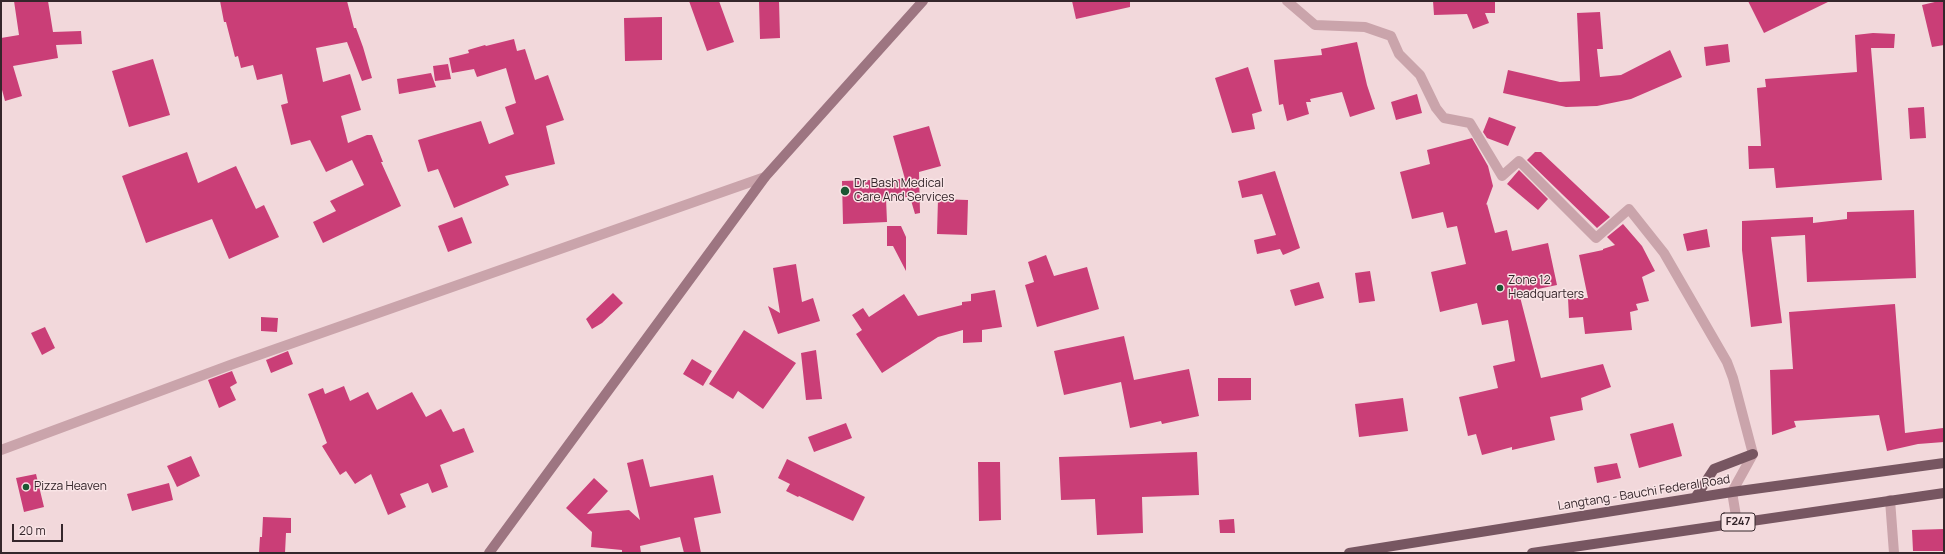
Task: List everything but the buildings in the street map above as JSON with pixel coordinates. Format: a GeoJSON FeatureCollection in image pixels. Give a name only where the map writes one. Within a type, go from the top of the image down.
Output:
{"type":"FeatureCollection","features":[{"type":"Feature","properties":{"kind":"main road"},"geometry":{"type":"LineString","coordinates":[[1695,498],[1714,469],[1753,454]]}},
{"type":"Feature","properties":{"kind":"main road","name":"Langtang - Bauchi Federal Road"},"geometry":{"type":"LineString","coordinates":[[1349,553],[1732,492],[1944,464]]}},
{"type":"Feature","properties":{"kind":"main road","name":"F247"},"geometry":{"type":"LineString","coordinates":[[1532,553],[1944,493]]}},
{"type":"Feature","properties":{"kind":"street"},"geometry":{"type":"LineString","coordinates":[[489,553],[765,177],[924,1]]}},
{"type":"Feature","properties":{"kind":"street"},"geometry":{"type":"LineString","coordinates":[[1287,1],[1315,25],[1365,27],[1390,36],[1399,54],[1420,75],[1436,108],[1444,118],[1470,123],[1502,176],[1519,160],[1596,238],[1629,209],[1664,253],[1727,362],[1738,394],[1753,454],[1732,492],[1737,522]]}},
{"type":"Feature","properties":{"kind":"street"},"geometry":{"type":"LineString","coordinates":[[1,450],[240,362],[765,177]]}},
{"type":"Feature","properties":{"kind":"street"},"geometry":{"type":"LineString","coordinates":[[1890,500],[1894,553]]}},
{"type":"Feature","properties":{"kind":"place","name":"Dr. Bash Medical Care And Services"},"geometry":{"type":"Point","coordinates":[845,191]}},
{"type":"Feature","properties":{"kind":"place","name":"Zone 12 Headquarters"},"geometry":{"type":"Point","coordinates":[1500,288]}},
{"type":"Feature","properties":{"kind":"place","name":"Pizza Heaven"},"geometry":{"type":"Point","coordinates":[26,487]}}]}
